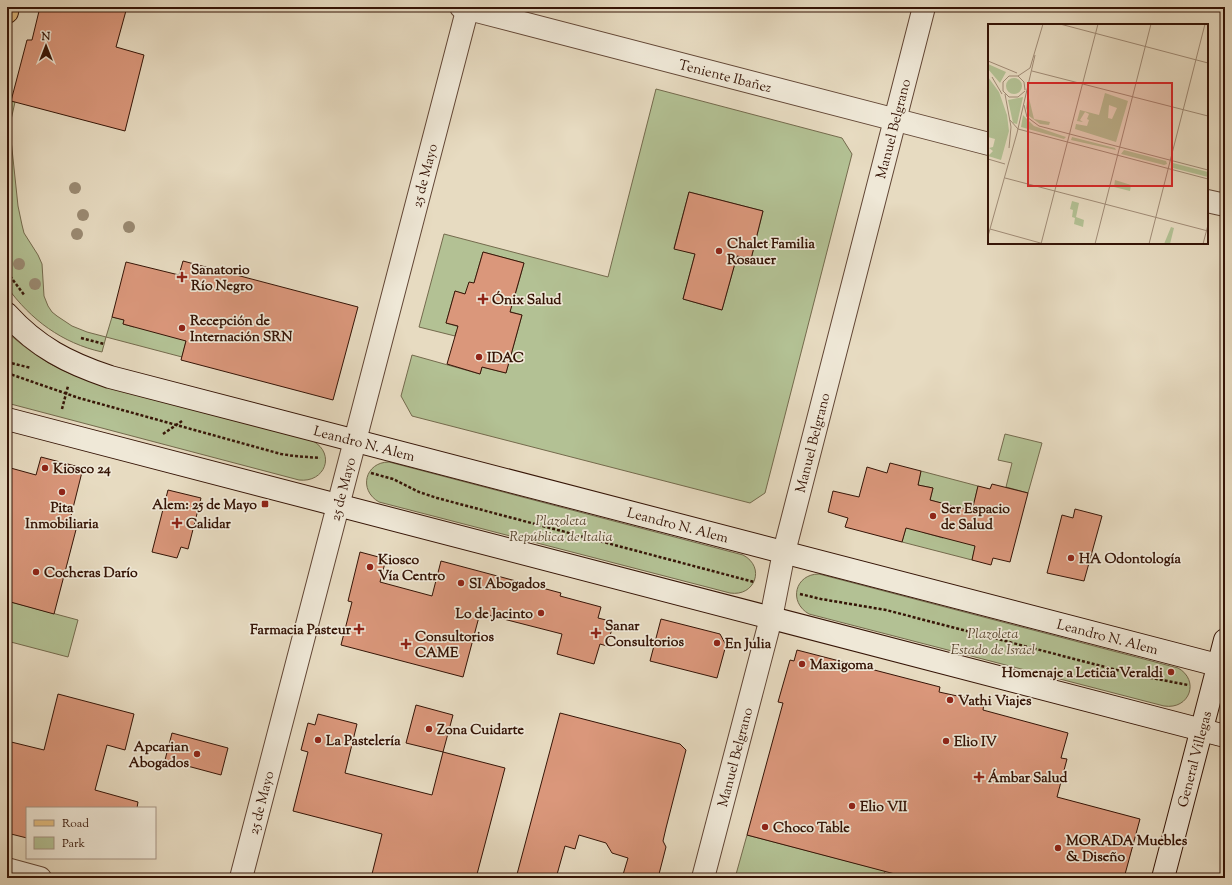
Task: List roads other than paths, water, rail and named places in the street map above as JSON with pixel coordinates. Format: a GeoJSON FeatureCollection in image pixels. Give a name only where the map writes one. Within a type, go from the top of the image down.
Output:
{"type":"FeatureCollection","features":[{"type":"Feature","properties":{"kind":"main road"},"geometry":{"type":"LineString","coordinates":[[7,12],[8,7]]}},
{"type":"Feature","properties":{"kind":"street","name":"Manuel Belgrano"},"geometry":{"type":"LineString","coordinates":[[703,878],[771,618],[784,552],[924,7]]}},
{"type":"Feature","properties":{"kind":"street","name":"Teniente Ibañez"},"geometry":{"type":"LineString","coordinates":[[465,8],[988,144]]}},
{"type":"Feature","properties":{"kind":"street","name":"25 de Mayo"},"geometry":{"type":"LineString","coordinates":[[241,878],[355,441],[465,8]]}},
{"type":"Feature","properties":{"kind":"street"},"geometry":{"type":"LineString","coordinates":[[1208,201],[1225,206]]}},
{"type":"Feature","properties":{"kind":"street","name":"Leandro N. Alem"},"geometry":{"type":"LineString","coordinates":[[7,314],[31,337],[49,350],[70,362],[110,377],[1222,666]]}},
{"type":"Feature","properties":{"kind":"street"},"geometry":{"type":"LineString","coordinates":[[7,419],[1225,736]]}},
{"type":"Feature","properties":{"kind":"street","name":"General Villegas"},"geometry":{"type":"LineString","coordinates":[[1163,878],[1201,730],[1222,666],[1225,640]]}},
{"type":"Feature","properties":{"kind":"street"},"geometry":{"type":"LineString","coordinates":[[7,869],[40,878]]}},
{"type":"Feature","properties":{"kind":"place","name":"Chalet Familia Rosauer"},"geometry":{"type":"Point","coordinates":[719,251]}},
{"type":"Feature","properties":{"kind":"place","name":"Sanatorio Río Negro"},"geometry":{"type":"Point","coordinates":[182,277]}},
{"type":"Feature","properties":{"kind":"place","name":"Ónix Salud"},"geometry":{"type":"Point","coordinates":[483,299]}},
{"type":"Feature","properties":{"kind":"place","name":"Recepción de Internación SRN"},"geometry":{"type":"Point","coordinates":[182,328]}},
{"type":"Feature","properties":{"kind":"place","name":"IDAC"},"geometry":{"type":"Point","coordinates":[479,357]}},
{"type":"Feature","properties":{"kind":"place","name":"Kiosco 24"},"geometry":{"type":"Point","coordinates":[45,468]}},
{"type":"Feature","properties":{"kind":"place","name":"Pita Inmobiliaria"},"geometry":{"type":"Point","coordinates":[62,492]}},
{"type":"Feature","properties":{"kind":"place","name":"Alem: 25 de Mayo"},"geometry":{"type":"Point","coordinates":[265,504]}},
{"type":"Feature","properties":{"kind":"place","name":"Ser Espacio de Salud"},"geometry":{"type":"Point","coordinates":[933,516]}},
{"type":"Feature","properties":{"kind":"place","name":"Calidar"},"geometry":{"type":"Point","coordinates":[177,523]}},
{"type":"Feature","properties":{"kind":"place","name":"HA Odontología"},"geometry":{"type":"Point","coordinates":[1071,558]}},
{"type":"Feature","properties":{"kind":"place","name":"Kiosco Vía Centro"},"geometry":{"type":"Point","coordinates":[370,567]}},
{"type":"Feature","properties":{"kind":"place","name":"Cocheras Darío"},"geometry":{"type":"Point","coordinates":[36,572]}},
{"type":"Feature","properties":{"kind":"place","name":"SI Abogados"},"geometry":{"type":"Point","coordinates":[461,583]}},
{"type":"Feature","properties":{"kind":"place","name":"Lo de Jacinto"},"geometry":{"type":"Point","coordinates":[541,613]}},
{"type":"Feature","properties":{"kind":"place","name":"Farmacia Pasteur"},"geometry":{"type":"Point","coordinates":[359,629]}},
{"type":"Feature","properties":{"kind":"place","name":"Sanar Consultorios"},"geometry":{"type":"Point","coordinates":[596,633]}},
{"type":"Feature","properties":{"kind":"place","name":"En Julia"},"geometry":{"type":"Point","coordinates":[717,643]}},
{"type":"Feature","properties":{"kind":"place","name":"Consultorios CAME"},"geometry":{"type":"Point","coordinates":[406,644]}},
{"type":"Feature","properties":{"kind":"place","name":"Maxigoma"},"geometry":{"type":"Point","coordinates":[802,664]}},
{"type":"Feature","properties":{"kind":"place","name":"Homenaje a Leticia Veraldi"},"geometry":{"type":"Point","coordinates":[1171,672]}},
{"type":"Feature","properties":{"kind":"place","name":"Vathi Viajes"},"geometry":{"type":"Point","coordinates":[950,700]}},
{"type":"Feature","properties":{"kind":"place","name":"Zona Cuidarte"},"geometry":{"type":"Point","coordinates":[429,729]}},
{"type":"Feature","properties":{"kind":"place","name":"La Pastelería"},"geometry":{"type":"Point","coordinates":[318,740]}},
{"type":"Feature","properties":{"kind":"place","name":"Elio IV"},"geometry":{"type":"Point","coordinates":[946,741]}},
{"type":"Feature","properties":{"kind":"place","name":"Apcarian Abogados"},"geometry":{"type":"Point","coordinates":[197,754]}},
{"type":"Feature","properties":{"kind":"place","name":"Ámbar Salud"},"geometry":{"type":"Point","coordinates":[979,777]}},
{"type":"Feature","properties":{"kind":"place","name":"Elio VII"},"geometry":{"type":"Point","coordinates":[852,806]}},
{"type":"Feature","properties":{"kind":"place","name":"Choco Table"},"geometry":{"type":"Point","coordinates":[765,827]}},
{"type":"Feature","properties":{"kind":"place","name":"MORADA Muebles & Diseño"},"geometry":{"type":"Point","coordinates":[1058,848]}},
{"type":"Feature","properties":{"kind":"park label","name":"Plazoleta República de Italia"},"geometry":{"type":"Point","coordinates":[561,528]}},
{"type":"Feature","properties":{"kind":"park label","name":"Plazoleta Estado de Israel"},"geometry":{"type":"Point","coordinates":[993,642]}}]}
